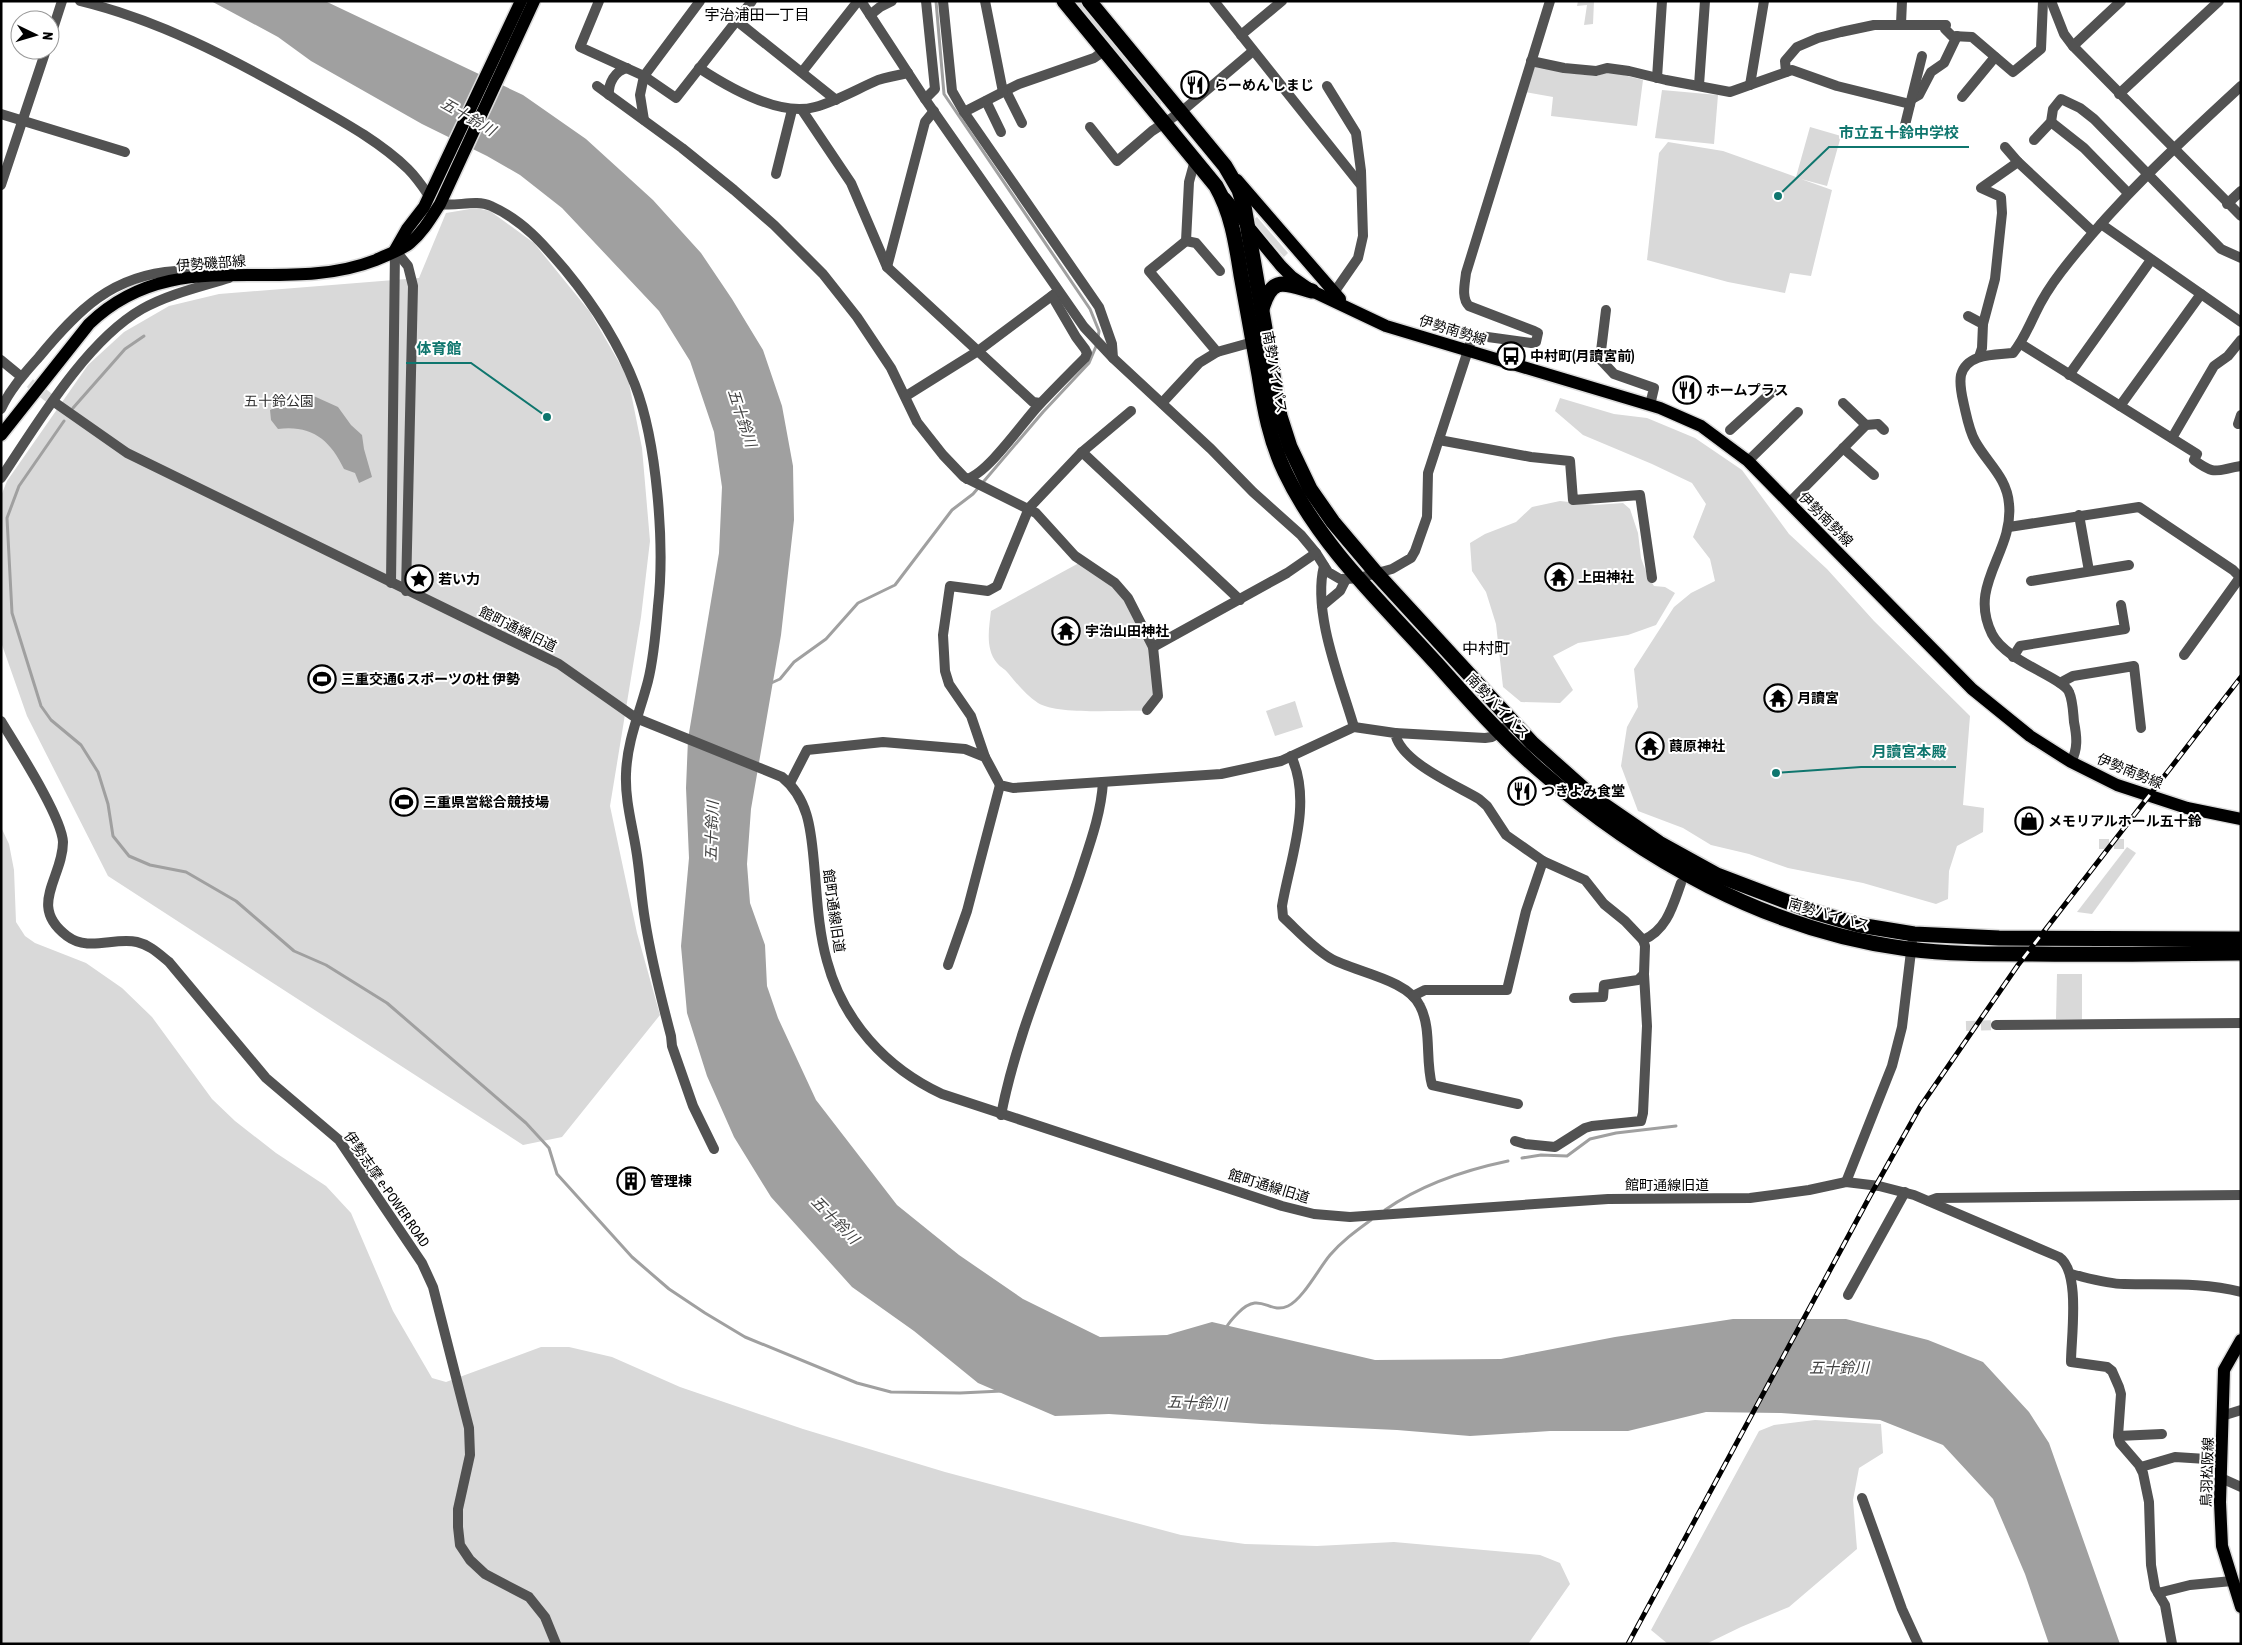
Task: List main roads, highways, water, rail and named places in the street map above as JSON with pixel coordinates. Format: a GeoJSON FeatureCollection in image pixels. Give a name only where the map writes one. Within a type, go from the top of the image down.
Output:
{"type":"FeatureCollection","features":[{"type":"Feature","properties":{"kind":"highway","name":"南勢バイパス"},"geometry":{"type":"LineString","coordinates":[[1064,1],[1216,186],[1230,217],[1266,419],[1279,460],[1293,490],[1310,518],[1353,579],[1500,732],[1568,794],[1631,841],[1671,866],[1739,900],[1795,923],[1845,937],[1911,950],[1959,954],[2241,953]]}},
{"type":"Feature","properties":{"kind":"highway","name":"南勢バイパス"},"geometry":{"type":"LineString","coordinates":[[1089,1],[1225,166],[1239,190],[1248,227],[1280,416],[1297,463],[1318,503],[1377,574],[1544,756],[1595,799],[1659,843],[1738,884],[1814,912],[1859,924],[1914,934],[2052,939],[2241,938]]}},
{"type":"Feature","properties":{"kind":"highway"},"geometry":{"type":"LineString","coordinates":[[1262,309],[1266,296],[1272,287],[1276,285],[1292,285],[1312,291]]}},
{"type":"Feature","properties":{"kind":"main road"},"geometry":{"type":"LineString","coordinates":[[512,34],[521,1]]}},
{"type":"Feature","properties":{"kind":"main road"},"geometry":{"type":"LineString","coordinates":[[512,34],[534,1]]}},
{"type":"Feature","properties":{"kind":"main road","name":"伊勢磯部線"},"geometry":{"type":"LineString","coordinates":[[1,436],[90,324],[110,307],[130,294],[161,282],[195,277],[334,271],[368,262],[395,250],[437,196],[512,34]]}},
{"type":"Feature","properties":{"kind":"main road","name":"伊勢南勢線"},"geometry":{"type":"LineString","coordinates":[[1225,166],[1333,294],[1349,307]]}},
{"type":"Feature","properties":{"kind":"main road","name":"伊勢南勢線"},"geometry":{"type":"LineString","coordinates":[[1216,186],[1248,227],[1292,277],[1312,291],[1386,326],[1650,405],[1684,417],[1701,426],[1748,461],[1972,689],[2030,736],[2071,762],[2117,785],[2151,798],[2187,808],[2241,819]]}},
{"type":"Feature","properties":{"kind":"main road","name":"鳥羽松阪線"},"geometry":{"type":"LineString","coordinates":[[2241,1340],[2224,1370],[2225,1415],[2221,1478],[2222,1546],[2235,1576],[2241,1607]]}},
{"type":"Feature","properties":{"kind":"water","name":"五十鈴川"},"geometry":{"type":"Polygon","coordinates":[[[211,1],[325,1],[523,95],[586,139],[653,200],[701,253],[763,350],[782,406],[793,466],[794,520],[781,635],[751,809],[747,864],[750,903],[765,945],[767,986],[778,1018],[816,1100],[897,1205],[959,1255],[1023,1299],[1100,1337],[1167,1335],[1212,1322],[1375,1360],[1501,1359],[1615,1337],[1733,1319],[1846,1319],[1928,1340],[1983,1362],[2029,1412],[2049,1443],[2120,1644],[2049,1644],[2025,1574],[1993,1499],[1943,1445],[1880,1420],[1781,1413],[1706,1412],[1628,1431],[1550,1431],[1470,1436],[1397,1430],[1109,1414],[1055,1416],[978,1383],[914,1331],[852,1287],[771,1197],[734,1137],[707,1076],[687,1013],[681,946],[689,858],[686,788],[688,739],[719,553],[722,487],[714,432],[690,361],[659,311],[562,208],[520,175],[487,156],[422,124],[311,61],[278,37],[211,1]]]}},
{"type":"Feature","properties":{"kind":"water"},"geometry":{"type":"Polygon","coordinates":[[[307,393],[338,407],[351,425],[362,435],[372,477],[359,483],[355,473],[344,469],[333,450],[318,437],[301,429],[278,429],[271,420],[270,410],[307,393]]]}},
{"type":"Feature","properties":{"kind":"waterway"},"geometry":{"type":"LineString","coordinates":[[936,1],[944,94],[1090,309],[1099,331],[1098,338]]}},
{"type":"Feature","properties":{"kind":"waterway"},"geometry":{"type":"LineString","coordinates":[[73,408],[125,349],[144,336]]}},
{"type":"Feature","properties":{"kind":"waterway"},"geometry":{"type":"LineString","coordinates":[[769,684],[780,679],[794,662],[826,639],[858,603],[895,585],[952,510],[973,494],[1043,412],[1089,363],[1097,344]]}},
{"type":"Feature","properties":{"kind":"waterway"},"geometry":{"type":"LineString","coordinates":[[64,421],[19,486],[7,518],[12,613],[41,706],[51,720],[81,745],[98,772],[108,804],[113,836],[129,856],[150,865],[186,872],[236,901],[294,951],[326,965],[387,1003],[526,1123],[549,1148],[557,1174],[632,1257],[669,1289],[705,1313],[745,1337],[857,1383],[891,1392],[960,1393],[1002,1391]]}},
{"type":"Feature","properties":{"kind":"waterway"},"geometry":{"type":"LineString","coordinates":[[1522,1158],[1541,1155],[1567,1156],[1590,1139],[1616,1133],[1676,1126]]}},
{"type":"Feature","properties":{"kind":"waterway"},"geometry":{"type":"LineString","coordinates":[[1385,1210],[1429,1185],[1444,1179],[1508,1161]]}},
{"type":"Feature","properties":{"kind":"waterway"},"geometry":{"type":"LineString","coordinates":[[1226,1328],[1238,1313],[1253,1303],[1281,1308],[1294,1302],[1335,1250],[1349,1236],[1371,1220]]}},
{"type":"Feature","properties":{"kind":"tunnel"},"geometry":{"type":"LineString","coordinates":[[18,374],[57,404]]}},
{"type":"Feature","properties":{"kind":"tunnel"},"geometry":{"type":"LineString","coordinates":[[2099,844],[2129,844]]}},
{"type":"Feature","properties":{"kind":"tunnel"},"geometry":{"type":"LineString","coordinates":[[1966,1026],[1996,1025]]}},
{"type":"Feature","properties":{"kind":"railway"},"geometry":{"type":"LineString","coordinates":[[1628,1644],[1920,1107],[2018,965],[2241,677]]}},
{"type":"Feature","properties":{"kind":"place","name":"らーめん しまじ"},"geometry":{"type":"Point","coordinates":[1195,85]}},
{"type":"Feature","properties":{"kind":"place","name":"市立五十鈴中学校"},"geometry":{"type":"Point","coordinates":[1778,196]}},
{"type":"Feature","properties":{"kind":"place","name":"中村町(月讀宮前)"},"geometry":{"type":"Point","coordinates":[1511,356]}},
{"type":"Feature","properties":{"kind":"place","name":"ホームプラス"},"geometry":{"type":"Point","coordinates":[1687,390]}},
{"type":"Feature","properties":{"kind":"place","name":"体育館"},"geometry":{"type":"Point","coordinates":[547,417]}},
{"type":"Feature","properties":{"kind":"place","name":"上田神社"},"geometry":{"type":"Point","coordinates":[1559,577]}},
{"type":"Feature","properties":{"kind":"place","name":"若い力"},"geometry":{"type":"Point","coordinates":[419,579]}},
{"type":"Feature","properties":{"kind":"place","name":"宇治山田神社"},"geometry":{"type":"Point","coordinates":[1066,631]}},
{"type":"Feature","properties":{"kind":"place","name":"三重交通G スポーツの杜 伊勢"},"geometry":{"type":"Point","coordinates":[322,679]}},
{"type":"Feature","properties":{"kind":"place","name":"月讀宮"},"geometry":{"type":"Point","coordinates":[1778,698]}},
{"type":"Feature","properties":{"kind":"place","name":"葭原神社"},"geometry":{"type":"Point","coordinates":[1650,746]}},
{"type":"Feature","properties":{"kind":"place","name":"月讀宮本殿"},"geometry":{"type":"Point","coordinates":[1776,773]}},
{"type":"Feature","properties":{"kind":"place","name":"つきよみ食堂"},"geometry":{"type":"Point","coordinates":[1522,791]}},
{"type":"Feature","properties":{"kind":"place","name":"三重県営総合競技場"},"geometry":{"type":"Point","coordinates":[404,802]}},
{"type":"Feature","properties":{"kind":"place","name":"メモリアルホール五十鈴"},"geometry":{"type":"Point","coordinates":[2029,821]}},
{"type":"Feature","properties":{"kind":"place","name":"管理棟"},"geometry":{"type":"Point","coordinates":[631,1181]}},
{"type":"Feature","properties":{"kind":"district","name":"宇治浦田一丁目"},"geometry":{"type":"Point","coordinates":[757,15]}},
{"type":"Feature","properties":{"kind":"district","name":"中村町"},"geometry":{"type":"Point","coordinates":[1486,648]}},
{"type":"Feature","properties":{"kind":"park label","name":"五十鈴公園"},"geometry":{"type":"Point","coordinates":[279,401]}}]}
